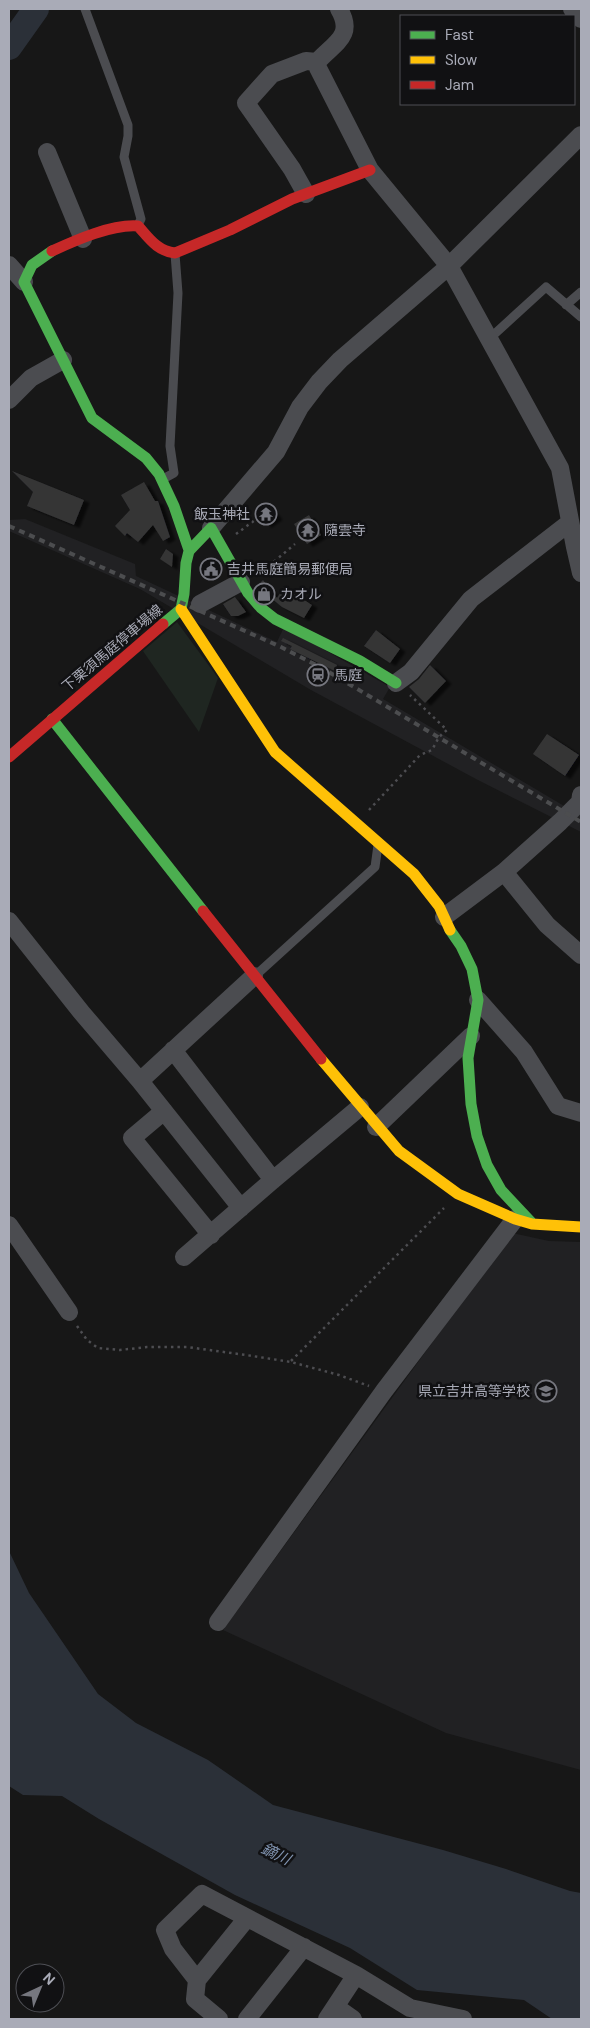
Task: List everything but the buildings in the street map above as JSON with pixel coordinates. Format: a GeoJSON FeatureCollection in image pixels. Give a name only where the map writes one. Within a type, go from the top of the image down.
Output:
{"type":"FeatureCollection","features":[{"type":"Feature","properties":{"kind":"street"},"geometry":{"type":"LineString","coordinates":[[306,194],[292,169],[246,103],[272,74],[306,61],[317,62],[342,38],[346,24],[339,9]]}},
{"type":"Feature","properties":{"kind":"street"},"geometry":{"type":"LineString","coordinates":[[317,62],[318,68],[370,170],[449,266],[560,468],[569,522],[578,546],[581,573]]}},
{"type":"Feature","properties":{"kind":"street"},"geometry":{"type":"LineString","coordinates":[[9,265],[16,284],[63,360],[92,418],[153,465],[162,479],[190,550],[276,452],[300,407],[319,382],[340,360],[449,266],[581,134]]}},
{"type":"Feature","properties":{"kind":"street"},"geometry":{"type":"LineString","coordinates":[[47,152],[83,239]]}},
{"type":"Feature","properties":{"kind":"street"},"geometry":{"type":"LineString","coordinates":[[16,284],[26,275],[32,265],[50,252],[125,225],[138,226],[157,247],[166,252],[175,252],[306,194],[370,170]]}},
{"type":"Feature","properties":{"kind":"street"},"geometry":{"type":"LineString","coordinates":[[9,400],[31,378],[63,360]]}},
{"type":"Feature","properties":{"kind":"street"},"geometry":{"type":"LineString","coordinates":[[211,528],[242,583],[261,608],[275,619],[360,661],[396,684],[411,672],[471,599],[569,522]]}},
{"type":"Feature","properties":{"kind":"street","name":"下栗須馬庭停車場線"},"geometry":{"type":"LineString","coordinates":[[9,757],[181,609],[186,589],[187,557],[190,550]]}},
{"type":"Feature","properties":{"kind":"street"},"geometry":{"type":"LineString","coordinates":[[200,604],[242,583]]}},
{"type":"Feature","properties":{"kind":"street"},"geometry":{"type":"LineString","coordinates":[[181,609],[275,752],[378,845],[414,874],[439,906],[472,969],[478,1000],[468,1058],[469,1081],[477,1136],[487,1164],[501,1190],[532,1224]]}},
{"type":"Feature","properties":{"kind":"street"},"geometry":{"type":"LineString","coordinates":[[52,719],[254,976],[360,1107],[399,1151],[458,1194],[515,1219],[532,1224],[581,1228]]}},
{"type":"Feature","properties":{"kind":"street"},"geometry":{"type":"LineString","coordinates":[[444,917],[504,872],[580,802],[581,795]]}},
{"type":"Feature","properties":{"kind":"street"},"geometry":{"type":"LineString","coordinates":[[504,872],[547,925],[581,955]]}},
{"type":"Feature","properties":{"kind":"street"},"geometry":{"type":"LineString","coordinates":[[9,921],[241,1208]]}},
{"type":"Feature","properties":{"kind":"street"},"geometry":{"type":"LineString","coordinates":[[140,1081],[254,976]]}},
{"type":"Feature","properties":{"kind":"street"},"geometry":{"type":"LineString","coordinates":[[478,1000],[524,1052],[558,1106],[581,1113]]}},
{"type":"Feature","properties":{"kind":"street"},"geometry":{"type":"LineString","coordinates":[[376,1126],[471,1036]]}},
{"type":"Feature","properties":{"kind":"street"},"geometry":{"type":"LineString","coordinates":[[173,1050],[273,1180]]}},
{"type":"Feature","properties":{"kind":"street"},"geometry":{"type":"LineString","coordinates":[[184,1257],[360,1107]]}},
{"type":"Feature","properties":{"kind":"street"},"geometry":{"type":"LineString","coordinates":[[164,1111],[132,1138],[211,1235]]}},
{"type":"Feature","properties":{"kind":"street"},"geometry":{"type":"LineString","coordinates":[[218,1622],[384,1391],[515,1219]]}},
{"type":"Feature","properties":{"kind":"street"},"geometry":{"type":"LineString","coordinates":[[9,1225],[69,1312]]}},
{"type":"Feature","properties":{"kind":"street"},"geometry":{"type":"LineString","coordinates":[[197,1980],[173,1949],[165,1930],[202,1894],[356,1975],[410,2008],[463,2019]]}},
{"type":"Feature","properties":{"kind":"street"},"geometry":{"type":"LineString","coordinates":[[219,2019],[196,1999],[197,1980],[247,1918]]}},
{"type":"Feature","properties":{"kind":"street"},"geometry":{"type":"LineString","coordinates":[[247,2019],[304,1947]]}},
{"type":"Feature","properties":{"kind":"street"},"geometry":{"type":"LineString","coordinates":[[353,2019],[332,2013],[356,1975]]}},
{"type":"Feature","properties":{"kind":"lane"},"geometry":{"type":"LineString","coordinates":[[85,9],[128,125],[124,157],[141,219],[138,226]]}},
{"type":"Feature","properties":{"kind":"lane"},"geometry":{"type":"LineString","coordinates":[[162,479],[174,472],[170,446],[178,293],[175,252]]}},
{"type":"Feature","properties":{"kind":"lane"},"geometry":{"type":"LineString","coordinates":[[489,339],[546,287],[581,317]]}},
{"type":"Feature","properties":{"kind":"lane"},"geometry":{"type":"LineString","coordinates":[[566,305],[581,292]]}},
{"type":"Feature","properties":{"kind":"lane"},"geometry":{"type":"LineString","coordinates":[[254,976],[375,867],[378,845]]}},
{"type":"Feature","properties":{"kind":"path"},"geometry":{"type":"LineString","coordinates":[[220,544],[255,520]]}},
{"type":"Feature","properties":{"kind":"path"},"geometry":{"type":"LineString","coordinates":[[242,583],[294,544]]}},
{"type":"Feature","properties":{"kind":"path"},"geometry":{"type":"LineString","coordinates":[[356,824],[420,755],[432,750],[439,737],[447,730],[396,684]]}},
{"type":"Feature","properties":{"kind":"path"},"geometry":{"type":"LineString","coordinates":[[290,1362],[458,1194]]}},
{"type":"Feature","properties":{"kind":"path"},"geometry":{"type":"LineString","coordinates":[[69,1312],[78,1329],[87,1340],[98,1348],[108,1350],[187,1347],[290,1362],[339,1375],[384,1391]]}},
{"type":"Feature","properties":{"kind":"shaded area"},"geometry":{"type":"Polygon","coordinates":[[[25,519],[135,564],[136,576],[277,642],[284,627],[390,687],[383,699],[581,816],[581,832],[476,779],[311,690],[140,589],[9,531],[9,520],[25,519]]]}},
{"type":"Feature","properties":{"kind":"shaded area"},"geometry":{"type":"Polygon","coordinates":[[[177,622],[218,678],[199,732],[143,651],[177,622]]]}},
{"type":"Feature","properties":{"kind":"shaded area"},"geometry":{"type":"Polygon","coordinates":[[[512,1233],[549,1241],[581,1242],[581,1770],[446,1733],[223,1630],[512,1233]]]}},
{"type":"Feature","properties":{"kind":"water","name":"鏑川"},"geometry":{"type":"Polygon","coordinates":[[[9,1551],[29,1593],[98,1694],[136,1723],[208,1760],[273,1805],[443,1850],[581,1893],[581,2019],[552,2019],[524,2000],[417,1990],[350,1948],[235,1895],[99,1819],[62,1796],[23,1795],[9,1786],[9,1551]]]}},
{"type":"Feature","properties":{"kind":"waterway"},"geometry":{"type":"LineString","coordinates":[[9,47],[36,9]]}},
{"type":"Feature","properties":{"kind":"railway"},"geometry":{"type":"LineString","coordinates":[[9,526],[281,647],[322,668],[581,822]]}},
{"type":"Feature","properties":{"kind":"traffic: fast"},"geometry":{"type":"LineString","coordinates":[[52,251],[32,265],[24,282],[92,418],[146,458],[159,474],[174,506],[189,550]]}},
{"type":"Feature","properties":{"kind":"traffic: fast"},"geometry":{"type":"LineString","coordinates":[[163,624],[181,609],[189,551],[211,528],[248,593],[261,608],[275,619],[360,661],[396,683]]}},
{"type":"Feature","properties":{"kind":"traffic: fast"},"geometry":{"type":"LineString","coordinates":[[52,719],[203,911]]}},
{"type":"Feature","properties":{"kind":"traffic: fast"},"geometry":{"type":"LineString","coordinates":[[450,930],[461,946],[472,969],[478,1000],[468,1058],[471,1104],[477,1136],[487,1165],[501,1190],[531,1222]]}},
{"type":"Feature","properties":{"kind":"traffic: slow"},"geometry":{"type":"LineString","coordinates":[[181,609],[275,752],[414,874],[439,906],[450,930]]}},
{"type":"Feature","properties":{"kind":"traffic: slow"},"geometry":{"type":"LineString","coordinates":[[321,1059],[399,1151],[458,1194],[515,1219],[532,1224],[581,1227]]}},
{"type":"Feature","properties":{"kind":"traffic: jam"},"geometry":{"type":"LineString","coordinates":[[52,251],[106,230],[138,226],[158,247],[175,253],[230,230],[292,199],[370,170]]}},
{"type":"Feature","properties":{"kind":"traffic: jam"},"geometry":{"type":"LineString","coordinates":[[9,757],[163,624]]}},
{"type":"Feature","properties":{"kind":"traffic: jam"},"geometry":{"type":"LineString","coordinates":[[203,911],[321,1059]]}},
{"type":"Feature","properties":{"kind":"place","name":"飯玉神社"},"geometry":{"type":"Point","coordinates":[266,514]}},
{"type":"Feature","properties":{"kind":"place","name":"隨雲寺"},"geometry":{"type":"Point","coordinates":[308,530]}},
{"type":"Feature","properties":{"kind":"place","name":"吉井馬庭簡易郵便局"},"geometry":{"type":"Point","coordinates":[211,569]}},
{"type":"Feature","properties":{"kind":"place","name":"カオル"},"geometry":{"type":"Point","coordinates":[264,594]}},
{"type":"Feature","properties":{"kind":"place","name":"馬庭"},"geometry":{"type":"Point","coordinates":[318,675]}},
{"type":"Feature","properties":{"kind":"place","name":"県立吉井高等学校"},"geometry":{"type":"Point","coordinates":[546,1391]}}]}
